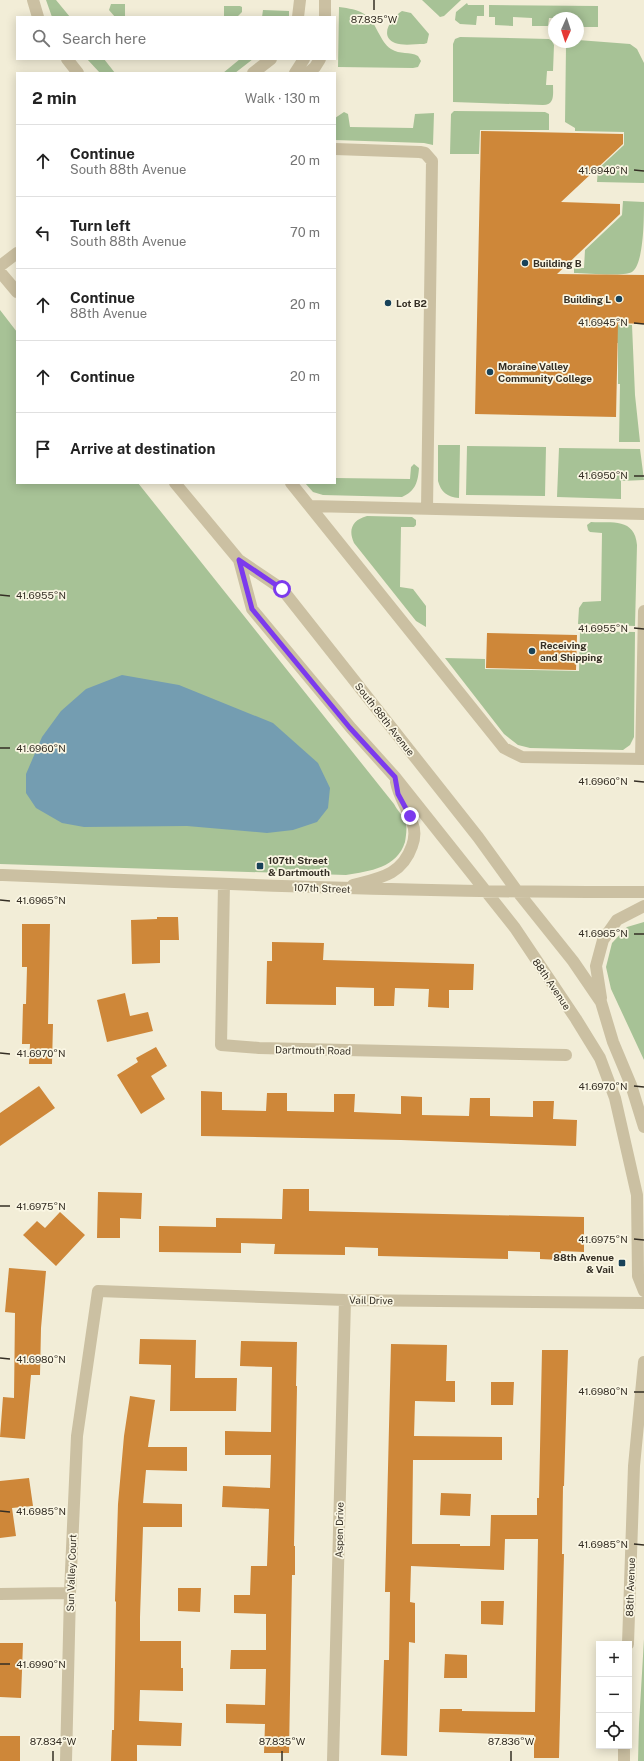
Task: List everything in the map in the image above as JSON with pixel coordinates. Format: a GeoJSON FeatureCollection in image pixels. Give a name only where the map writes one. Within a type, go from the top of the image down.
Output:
{"type":"FeatureCollection","features":[{"type":"Feature","properties":{"kind":"street"},"geometry":{"type":"LineString","coordinates":[[33,0],[38,16]]}},
{"type":"Feature","properties":{"kind":"street"},"geometry":{"type":"LineString","coordinates":[[299,16],[300,0]]}},
{"type":"Feature","properties":{"kind":"street"},"geometry":{"type":"LineString","coordinates":[[325,0],[325,16]]}},
{"type":"Feature","properties":{"kind":"street"},"geometry":{"type":"LineString","coordinates":[[68,60],[77,72]]}},
{"type":"Feature","properties":{"kind":"street"},"geometry":{"type":"LineString","coordinates":[[254,72],[270,60]]}},
{"type":"Feature","properties":{"kind":"street"},"geometry":{"type":"LineString","coordinates":[[296,72],[304,60]]}},
{"type":"Feature","properties":{"kind":"street"},"geometry":{"type":"LineString","coordinates":[[309,72],[315,68],[319,60]]}},
{"type":"Feature","properties":{"kind":"street"},"geometry":{"type":"LineString","coordinates":[[336,149],[420,152],[425,153],[432,161],[427,509]]}},
{"type":"Feature","properties":{"kind":"street"},"geometry":{"type":"LineString","coordinates":[[0,266],[16,254]]}},
{"type":"Feature","properties":{"kind":"street"},"geometry":{"type":"LineString","coordinates":[[0,272],[16,291]]}},
{"type":"Feature","properties":{"kind":"street","name":"South 88th Avenue"},"geometry":{"type":"LineString","coordinates":[[176,484],[239,560],[282,589],[478,837],[517,891]]}},
{"type":"Feature","properties":{"kind":"street"},"geometry":{"type":"LineString","coordinates":[[292,484],[504,748],[522,756],[642,759],[644,611]]}},
{"type":"Feature","properties":{"kind":"street"},"geometry":{"type":"LineString","coordinates":[[310,506],[644,514]]}},
{"type":"Feature","properties":{"kind":"street","name":"South 88th Avenue"},"geometry":{"type":"LineString","coordinates":[[239,560],[252,609],[350,728]]}},
{"type":"Feature","properties":{"kind":"street","name":"88th Avenue"},"geometry":{"type":"LineString","coordinates":[[350,728],[395,777],[518,934],[576,1019],[600,1058],[615,1098],[637,1195],[638,1276],[644,1291]]}},
{"type":"Feature","properties":{"kind":"street"},"geometry":{"type":"LineString","coordinates":[[341,889],[389,875],[405,862],[410,853],[413,842],[413,824],[398,794],[395,777]]}},
{"type":"Feature","properties":{"kind":"street","name":"107th Street"},"geometry":{"type":"LineString","coordinates":[[0,875],[341,889],[486,892],[644,892]]}},
{"type":"Feature","properties":{"kind":"street","name":"Dartmouth Road"},"geometry":{"type":"LineString","coordinates":[[224,884],[221,1045],[259,1048],[566,1055]]}},
{"type":"Feature","properties":{"kind":"street"},"geometry":{"type":"LineString","coordinates":[[517,891],[547,927],[601,1002]]}},
{"type":"Feature","properties":{"kind":"street"},"geometry":{"type":"LineString","coordinates":[[644,906],[617,920],[604,940],[596,966],[601,1002],[613,1042],[631,1085],[644,1128]]}},
{"type":"Feature","properties":{"kind":"street","name":"Vail Drive"},"geometry":{"type":"LineString","coordinates":[[98,1291],[345,1300],[644,1303]]}},
{"type":"Feature","properties":{"kind":"street","name":"Sun Valley Court"},"geometry":{"type":"LineString","coordinates":[[66,1761],[70,1593],[77,1436],[98,1291]]}},
{"type":"Feature","properties":{"kind":"street","name":"Aspen Drive"},"geometry":{"type":"LineString","coordinates":[[333,1761],[345,1300]]}},
{"type":"Feature","properties":{"kind":"street","name":"88th Avenue"},"geometry":{"type":"LineString","coordinates":[[628,1641],[634,1466],[644,1362]]}},
{"type":"Feature","properties":{"kind":"street"},"geometry":{"type":"LineString","coordinates":[[0,1594],[70,1593]]}},
{"type":"Feature","properties":{"kind":"street"},"geometry":{"type":"LineString","coordinates":[[624,1749],[624,1761]]}},
{"type":"Feature","properties":{"kind":"green space"},"geometry":{"type":"Polygon","coordinates":[[[46,0],[56,0],[69,16],[52,16],[46,0]]]}},
{"type":"Feature","properties":{"kind":"green space"},"geometry":{"type":"Polygon","coordinates":[[[422,0],[461,0],[444,16],[440,17],[422,0]]]}},
{"type":"Feature","properties":{"kind":"green space"},"geometry":{"type":"Polygon","coordinates":[[[467,3],[468,5],[484,5],[484,16],[477,16],[476,25],[460,24],[455,20],[456,12],[467,3]]]}},
{"type":"Feature","properties":{"kind":"green space"},"geometry":{"type":"Polygon","coordinates":[[[111,4],[125,4],[125,16],[114,16],[109,10],[111,4]]]}},
{"type":"Feature","properties":{"kind":"green space"},"geometry":{"type":"Polygon","coordinates":[[[489,5],[598,6],[598,27],[584,27],[584,12],[548,12],[548,26],[532,26],[532,18],[513,17],[513,26],[495,25],[495,17],[489,17],[489,5]]]}},
{"type":"Feature","properties":{"kind":"green space"},"geometry":{"type":"Polygon","coordinates":[[[224,6],[242,7],[242,12],[238,16],[224,16],[224,6]]]}},
{"type":"Feature","properties":{"kind":"green space"},"geometry":{"type":"Polygon","coordinates":[[[339,7],[353,9],[367,16],[375,25],[384,42],[394,51],[418,56],[421,61],[418,67],[338,67],[339,7]]]}},
{"type":"Feature","properties":{"kind":"green space"},"geometry":{"type":"Polygon","coordinates":[[[263,10],[289,11],[289,16],[262,16],[263,10]]]}},
{"type":"Feature","properties":{"kind":"green space"},"geometry":{"type":"Polygon","coordinates":[[[402,11],[411,13],[429,34],[427,43],[409,45],[395,43],[390,40],[387,31],[388,27],[394,18],[402,11]]]}},
{"type":"Feature","properties":{"kind":"green space"},"geometry":{"type":"Polygon","coordinates":[[[460,37],[548,39],[548,48],[554,48],[553,71],[547,71],[546,85],[553,85],[553,95],[550,103],[543,105],[453,102],[453,44],[455,39],[460,37]]]}},
{"type":"Feature","properties":{"kind":"green space"},"geometry":{"type":"Polygon","coordinates":[[[584,40],[630,44],[637,49],[644,63],[644,183],[597,182],[598,169],[624,145],[624,132],[575,131],[575,128],[565,122],[566,48],[584,48],[584,40]]]}},
{"type":"Feature","properties":{"kind":"green space"},"geometry":{"type":"Polygon","coordinates":[[[88,60],[105,60],[114,72],[99,72],[88,60]]]}},
{"type":"Feature","properties":{"kind":"green space"},"geometry":{"type":"Polygon","coordinates":[[[239,60],[252,60],[236,72],[224,72],[239,60]]]}},
{"type":"Feature","properties":{"kind":"green space"},"geometry":{"type":"Polygon","coordinates":[[[454,111],[545,112],[549,114],[549,130],[480,130],[479,154],[450,154],[451,114],[454,111]]]}},
{"type":"Feature","properties":{"kind":"green space"},"geometry":{"type":"Polygon","coordinates":[[[344,112],[348,114],[350,127],[413,128],[415,114],[434,113],[433,145],[424,143],[336,140],[336,117],[344,112]]]}},
{"type":"Feature","properties":{"kind":"green space"},"geometry":{"type":"Polygon","coordinates":[[[623,201],[644,202],[641,251],[636,267],[632,272],[620,274],[574,273],[574,268],[584,268],[585,250],[622,215],[623,201]]]}},
{"type":"Feature","properties":{"kind":"green space"},"geometry":{"type":"Polygon","coordinates":[[[0,310],[16,331],[16,484],[139,484],[394,804],[406,823],[406,832],[405,842],[396,858],[382,867],[346,875],[0,864],[0,310]]]}},
{"type":"Feature","properties":{"kind":"green space"},"geometry":{"type":"Polygon","coordinates":[[[595,324],[632,325],[635,395],[640,442],[619,442],[620,384],[618,384],[618,343],[595,342],[595,324]]]}},
{"type":"Feature","properties":{"kind":"green space"},"geometry":{"type":"Polygon","coordinates":[[[438,445],[460,445],[459,498],[448,495],[439,485],[438,445]]]}},
{"type":"Feature","properties":{"kind":"green space"},"geometry":{"type":"Polygon","coordinates":[[[467,446],[546,447],[545,496],[466,495],[467,446]]]}},
{"type":"Feature","properties":{"kind":"green space"},"geometry":{"type":"Polygon","coordinates":[[[559,448],[640,449],[644,480],[621,481],[621,499],[557,497],[559,448]]]}},
{"type":"Feature","properties":{"kind":"green space"},"geometry":{"type":"Polygon","coordinates":[[[414,464],[419,468],[417,481],[413,489],[407,495],[402,497],[323,495],[313,492],[306,484],[336,484],[336,478],[410,479],[411,467],[414,464]]]}},
{"type":"Feature","properties":{"kind":"green space"},"geometry":{"type":"Polygon","coordinates":[[[367,516],[412,517],[416,520],[416,525],[414,527],[401,527],[400,587],[413,589],[426,606],[426,627],[416,621],[354,543],[351,534],[353,526],[358,520],[367,516]]]}},
{"type":"Feature","properties":{"kind":"green space"},"geometry":{"type":"Polygon","coordinates":[[[591,522],[621,524],[632,530],[635,536],[637,545],[635,626],[578,624],[579,608],[583,602],[601,601],[602,533],[590,532],[588,530],[587,525],[591,522]]]}},
{"type":"Feature","properties":{"kind":"green space"},"geometry":{"type":"Polygon","coordinates":[[[580,631],[635,632],[634,737],[630,745],[623,750],[530,748],[518,745],[504,734],[445,658],[485,659],[485,669],[579,671],[580,631]]]}},
{"type":"Feature","properties":{"kind":"green space"},"geometry":{"type":"Polygon","coordinates":[[[644,922],[644,1060],[611,989],[606,967],[612,943],[627,927],[644,922]]]}},
{"type":"Feature","properties":{"kind":"green space"},"geometry":{"type":"Polygon","coordinates":[[[644,1639],[644,1761],[638,1761],[639,1724],[644,1639]]]}},
{"type":"Feature","properties":{"kind":"water"},"geometry":{"type":"Polygon","coordinates":[[[122,675],[179,685],[273,723],[318,763],[330,788],[328,808],[317,822],[293,830],[267,833],[187,826],[84,827],[62,823],[36,808],[26,793],[26,774],[42,737],[61,711],[86,689],[122,675]]]}},
{"type":"Feature","properties":{"kind":"building","name":"Building B"},"geometry":{"type":"Polygon","coordinates":[[[481,131],[623,134],[623,144],[561,202],[620,204],[620,214],[557,274],[644,275],[644,324],[618,323],[616,417],[475,414],[481,131]]]}},
{"type":"Feature","properties":{"kind":"building","name":"Receiving and Shipping"},"geometry":{"type":"Polygon","coordinates":[[[487,633],[577,635],[576,670],[486,668],[487,633]]]}},
{"type":"Feature","properties":{"kind":"building"},"geometry":{"type":"Polygon","coordinates":[[[157,917],[178,917],[179,940],[160,940],[160,963],[132,964],[131,920],[157,919],[157,917]]]}},
{"type":"Feature","properties":{"kind":"building"},"geometry":{"type":"Polygon","coordinates":[[[22,924],[50,924],[48,1024],[53,1024],[52,1064],[29,1064],[30,1044],[22,1044],[23,1004],[26,1004],[27,967],[22,967],[22,924]]]}},
{"type":"Feature","properties":{"kind":"building"},"geometry":{"type":"Polygon","coordinates":[[[272,942],[324,943],[323,960],[474,964],[473,990],[449,990],[449,1008],[428,1007],[429,989],[395,988],[394,1006],[374,1006],[374,988],[336,987],[336,1005],[266,1004],[267,961],[272,961],[272,942]]]}},
{"type":"Feature","properties":{"kind":"building"},"geometry":{"type":"Polygon","coordinates":[[[125,993],[130,1016],[148,1012],[153,1031],[107,1042],[97,1000],[125,993]]]}},
{"type":"Feature","properties":{"kind":"building"},"geometry":{"type":"Polygon","coordinates":[[[156,1047],[167,1066],[151,1076],[165,1099],[141,1114],[117,1075],[138,1062],[136,1058],[156,1047]]]}},
{"type":"Feature","properties":{"kind":"building"},"geometry":{"type":"Polygon","coordinates":[[[39,1086],[55,1108],[0,1146],[0,1113],[39,1086]]]}},
{"type":"Feature","properties":{"kind":"building"},"geometry":{"type":"Polygon","coordinates":[[[201,1091],[222,1092],[222,1110],[266,1111],[267,1093],[287,1093],[287,1111],[334,1112],[334,1094],[355,1094],[354,1112],[401,1114],[401,1096],[422,1097],[422,1115],[469,1116],[470,1098],[490,1098],[490,1116],[533,1117],[533,1101],[554,1101],[553,1119],[577,1120],[576,1146],[401,1140],[201,1136],[201,1091]]]}},
{"type":"Feature","properties":{"kind":"building"},"geometry":{"type":"Polygon","coordinates":[[[283,1189],[309,1189],[309,1211],[584,1217],[584,1252],[561,1251],[561,1260],[540,1259],[540,1252],[508,1251],[508,1259],[378,1256],[378,1248],[345,1247],[345,1255],[274,1254],[275,1244],[241,1243],[241,1253],[159,1252],[159,1226],[216,1227],[216,1218],[282,1219],[283,1189]]]}},
{"type":"Feature","properties":{"kind":"building"},"geometry":{"type":"Polygon","coordinates":[[[98,1192],[142,1193],[141,1219],[120,1218],[120,1238],[97,1238],[98,1192]]]}},
{"type":"Feature","properties":{"kind":"building"},"geometry":{"type":"Polygon","coordinates":[[[60,1212],[85,1235],[56,1266],[23,1235],[37,1221],[45,1228],[60,1212]]]}},
{"type":"Feature","properties":{"kind":"building"},"geometry":{"type":"Polygon","coordinates":[[[9,1268],[46,1271],[41,1328],[40,1375],[31,1375],[25,1439],[0,1437],[3,1397],[14,1398],[15,1313],[5,1312],[9,1268]]]}},
{"type":"Feature","properties":{"kind":"building"},"geometry":{"type":"Polygon","coordinates":[[[140,1339],[196,1340],[195,1378],[237,1378],[236,1411],[170,1411],[171,1365],[139,1364],[140,1339]]]}},
{"type":"Feature","properties":{"kind":"building"},"geometry":{"type":"Polygon","coordinates":[[[241,1341],[297,1342],[294,1546],[295,1575],[292,1575],[289,1753],[264,1753],[265,1724],[226,1723],[226,1704],[265,1705],[266,1669],[230,1669],[231,1650],[266,1650],[266,1614],[234,1613],[234,1595],[250,1595],[251,1566],[267,1566],[269,1509],[222,1507],[223,1486],[270,1488],[271,1455],[225,1455],[225,1431],[271,1432],[272,1367],[240,1366],[241,1341]]]}},
{"type":"Feature","properties":{"kind":"building"},"geometry":{"type":"Polygon","coordinates":[[[391,1344],[447,1345],[446,1381],[455,1381],[455,1402],[415,1401],[414,1436],[502,1437],[502,1460],[413,1460],[412,1544],[460,1544],[460,1546],[490,1546],[491,1515],[537,1515],[537,1498],[539,1498],[542,1350],[568,1350],[563,1486],[562,1554],[564,1554],[559,1758],[534,1758],[534,1735],[439,1732],[440,1709],[462,1709],[462,1711],[535,1712],[538,1539],[505,1539],[504,1570],[411,1566],[410,1602],[415,1603],[415,1643],[409,1642],[407,1756],[381,1755],[384,1660],[389,1660],[390,1592],[385,1592],[391,1344]]]}},
{"type":"Feature","properties":{"kind":"building"},"geometry":{"type":"Polygon","coordinates":[[[491,1382],[514,1382],[513,1405],[491,1405],[491,1382]]]}},
{"type":"Feature","properties":{"kind":"building"},"geometry":{"type":"Polygon","coordinates":[[[130,1396],[155,1400],[148,1447],[187,1447],[187,1471],[146,1470],[143,1503],[182,1504],[182,1527],[143,1527],[140,1617],[140,1641],[181,1641],[183,1691],[140,1690],[139,1721],[182,1723],[181,1746],[137,1745],[137,1761],[111,1761],[112,1730],[114,1730],[115,1601],[118,1504],[124,1436],[130,1396]]]}},
{"type":"Feature","properties":{"kind":"building"},"geometry":{"type":"Polygon","coordinates":[[[29,1478],[33,1506],[12,1508],[16,1536],[0,1538],[0,1481],[29,1478]]]}},
{"type":"Feature","properties":{"kind":"building"},"geometry":{"type":"Polygon","coordinates":[[[441,1493],[471,1494],[470,1516],[440,1515],[441,1493]]]}},
{"type":"Feature","properties":{"kind":"building"},"geometry":{"type":"Polygon","coordinates":[[[178,1588],[201,1588],[200,1612],[178,1611],[178,1588]]]}},
{"type":"Feature","properties":{"kind":"building"},"geometry":{"type":"Polygon","coordinates":[[[481,1601],[504,1601],[503,1625],[481,1624],[481,1601]]]}},
{"type":"Feature","properties":{"kind":"building"},"geometry":{"type":"Polygon","coordinates":[[[0,1643],[23,1643],[21,1698],[0,1697],[0,1643]]]}},
{"type":"Feature","properties":{"kind":"building"},"geometry":{"type":"Polygon","coordinates":[[[445,1654],[467,1655],[467,1678],[444,1678],[445,1654]]]}},
{"type":"Feature","properties":{"kind":"building"},"geometry":{"type":"Polygon","coordinates":[[[0,1736],[20,1736],[20,1761],[0,1761],[0,1736]]]}},
{"type":"Feature","properties":{"kind":"place","name":"Building B"},"geometry":{"type":"Point","coordinates":[525,263]}},
{"type":"Feature","properties":{"kind":"place","name":"Building L"},"geometry":{"type":"Point","coordinates":[619,299]}},
{"type":"Feature","properties":{"kind":"place","name":"Lot B2"},"geometry":{"type":"Point","coordinates":[388,303]}},
{"type":"Feature","properties":{"kind":"place","name":"Moraine Valley Community College"},"geometry":{"type":"Point","coordinates":[490,372]}},
{"type":"Feature","properties":{"kind":"place","name":"Receiving and Shipping"},"geometry":{"type":"Point","coordinates":[532,651]}},
{"type":"Feature","properties":{"kind":"place","name":"107th Street & Dartmouth"},"geometry":{"type":"Point","coordinates":[260,866]}},
{"type":"Feature","properties":{"kind":"place","name":"88th Avenue & Vail"},"geometry":{"type":"Point","coordinates":[622,1263]}},
{"type":"Feature","properties":{"kind":"route"},"geometry":{"type":"LineString","coordinates":[[282,589],[239,560],[252,609],[350,728],[395,777],[398,794],[410,816]]}}]}
